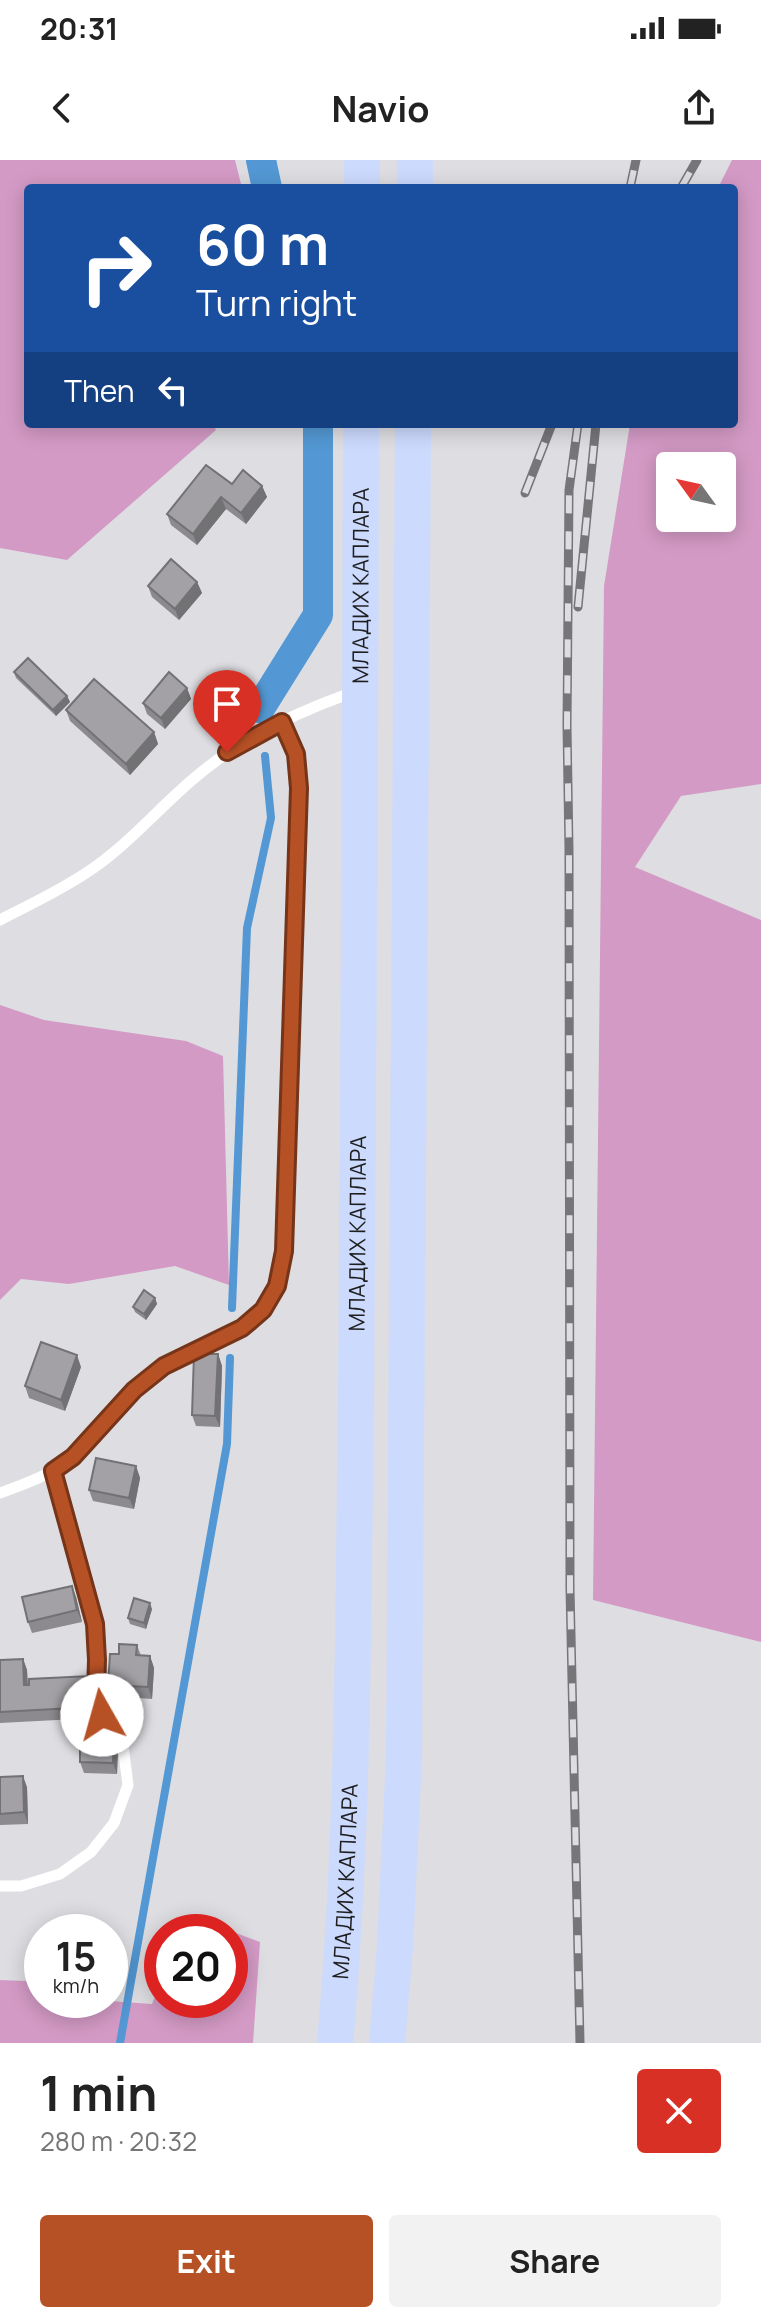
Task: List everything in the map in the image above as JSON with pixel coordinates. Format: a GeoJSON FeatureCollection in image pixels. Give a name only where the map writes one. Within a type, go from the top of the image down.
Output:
{"type":"FeatureCollection","features":[{"type":"Feature","properties":{"kind":"highway"},"geometry":{"type":"LineString","coordinates":[[362,160],[362,184]]}},
{"type":"Feature","properties":{"kind":"highway"},"geometry":{"type":"LineString","coordinates":[[415,160],[415,184]]}},
{"type":"Feature","properties":{"kind":"highway","name":"МЛАДИХ КАПЛАРА"},"geometry":{"type":"LineString","coordinates":[[335,2043],[344,1944],[352,1755],[360,1065],[361,428]]}},
{"type":"Feature","properties":{"kind":"highway"},"geometry":{"type":"LineString","coordinates":[[387,2043],[404,1757],[413,428]]}},
{"type":"Feature","properties":{"kind":"lane"},"geometry":{"type":"LineString","coordinates":[[0,920],[88,872],[227,752],[309,708],[348,694]]}},
{"type":"Feature","properties":{"kind":"lane"},"geometry":{"type":"LineString","coordinates":[[0,1493],[41,1478],[73,1457],[134,1390],[164,1366],[242,1328],[263,1310],[277,1286],[284,1251],[299,788],[296,754],[282,722]]}},
{"type":"Feature","properties":{"kind":"lane"},"geometry":{"type":"LineString","coordinates":[[0,1886],[21,1886],[60,1874],[91,1852],[114,1823],[128,1785],[123,1746],[102,1715],[96,1692],[95,1624],[53,1471]]}},
{"type":"Feature","properties":{"kind":"shaded area"},"geometry":{"type":"Polygon","coordinates":[[[0,160],[235,160],[241,184],[24,184],[24,428],[216,430],[67,560],[0,548],[0,160]]]}},
{"type":"Feature","properties":{"kind":"shaded area"},"geometry":{"type":"Polygon","coordinates":[[[732,160],[761,160],[761,784],[681,796],[635,867],[761,920],[761,1642],[593,1600],[604,586],[629,428],[738,428],[738,184],[720,184],[732,160]]]}},
{"type":"Feature","properties":{"kind":"shaded area"},"geometry":{"type":"Polygon","coordinates":[[[0,1005],[44,1020],[186,1041],[223,1056],[229,1285],[175,1266],[69,1284],[21,1279],[0,1300],[0,1005]]]}},
{"type":"Feature","properties":{"kind":"shaded area"},"geometry":{"type":"Polygon","coordinates":[[[248,1938],[260,1942],[253,2043],[0,2043],[0,1980],[24,1981],[24,2018],[128,2018],[128,2002],[144,2003],[144,2018],[248,2018],[248,1938]]]}},
{"type":"Feature","properties":{"kind":"building"},"geometry":{"type":"Polygon","coordinates":[[[206,465],[232,484],[243,470],[262,486],[241,513],[221,497],[193,534],[167,514],[206,465]]]}},
{"type":"Feature","properties":{"kind":"building"},"geometry":{"type":"Polygon","coordinates":[[[171,559],[197,582],[175,609],[148,586],[171,559]]]}},
{"type":"Feature","properties":{"kind":"building"},"geometry":{"type":"Polygon","coordinates":[[[28,658],[67,696],[53,710],[14,672],[28,658]]]}},
{"type":"Feature","properties":{"kind":"building"},"geometry":{"type":"Polygon","coordinates":[[[169,672],[187,688],[161,718],[143,703],[169,672]]]}},
{"type":"Feature","properties":{"kind":"building"},"geometry":{"type":"Polygon","coordinates":[[[94,679],[154,732],[126,764],[66,710],[94,679]]]}},
{"type":"Feature","properties":{"kind":"building"},"geometry":{"type":"Polygon","coordinates":[[[144,1290],[155,1298],[144,1314],[133,1307],[144,1290]]]}},
{"type":"Feature","properties":{"kind":"building"},"geometry":{"type":"Polygon","coordinates":[[[41,1342],[77,1355],[61,1400],[25,1386],[41,1342]]]}},
{"type":"Feature","properties":{"kind":"building"},"geometry":{"type":"Polygon","coordinates":[[[194,1354],[218,1354],[215,1416],[192,1415],[194,1354]]]}},
{"type":"Feature","properties":{"kind":"building"},"geometry":{"type":"Polygon","coordinates":[[[96,1458],[136,1466],[129,1498],[89,1490],[96,1458]]]}},
{"type":"Feature","properties":{"kind":"building"},"geometry":{"type":"Polygon","coordinates":[[[72,1586],[77,1610],[28,1622],[22,1597],[72,1586]]]}},
{"type":"Feature","properties":{"kind":"building"},"geometry":{"type":"Polygon","coordinates":[[[134,1598],[150,1603],[144,1623],[128,1618],[134,1598]]]}},
{"type":"Feature","properties":{"kind":"building"},"geometry":{"type":"Polygon","coordinates":[[[119,1644],[137,1645],[136,1655],[150,1656],[148,1687],[108,1685],[110,1654],[119,1654],[119,1644]]]}},
{"type":"Feature","properties":{"kind":"building"},"geometry":{"type":"Polygon","coordinates":[[[23,1659],[24,1685],[29,1685],[29,1679],[90,1676],[91,1707],[0,1712],[0,1660],[23,1659]]]}},
{"type":"Feature","properties":{"kind":"building"},"geometry":{"type":"Polygon","coordinates":[[[80,1734],[114,1735],[113,1763],[80,1762],[80,1734]]]}},
{"type":"Feature","properties":{"kind":"building"},"geometry":{"type":"Polygon","coordinates":[[[23,1776],[24,1812],[0,1814],[0,1777],[23,1776]]]}},
{"type":"Feature","properties":{"kind":"waterway"},"geometry":{"type":"LineString","coordinates":[[261,160],[266,184]]}},
{"type":"Feature","properties":{"kind":"waterway"},"geometry":{"type":"LineString","coordinates":[[260,708],[318,615],[318,428]]}},
{"type":"Feature","properties":{"kind":"waterway"},"geometry":{"type":"LineString","coordinates":[[232,1308],[247,928],[271,818],[265,756]]}},
{"type":"Feature","properties":{"kind":"waterway"},"geometry":{"type":"LineString","coordinates":[[120,2043],[227,1444],[230,1358]]}},
{"type":"Feature","properties":{"kind":"railway"},"geometry":{"type":"LineString","coordinates":[[631,184],[636,160]]}},
{"type":"Feature","properties":{"kind":"railway"},"geometry":{"type":"LineString","coordinates":[[683,184],[697,160]]}},
{"type":"Feature","properties":{"kind":"railway"},"geometry":{"type":"LineString","coordinates":[[525,493],[550,428]]}},
{"type":"Feature","properties":{"kind":"railway"},"geometry":{"type":"LineString","coordinates":[[577,428],[569,490],[567,726],[570,1589],[580,2043]]}},
{"type":"Feature","properties":{"kind":"railway"},"geometry":{"type":"LineString","coordinates":[[578,607],[596,428]]}},
{"type":"Feature","properties":{"kind":"route"},"geometry":{"type":"LineString","coordinates":[[102,1715],[96,1692],[95,1624],[53,1471],[73,1457],[134,1390],[164,1366],[242,1328],[263,1310],[277,1286],[284,1251],[299,788],[296,754],[282,722],[227,752]]}}]}
